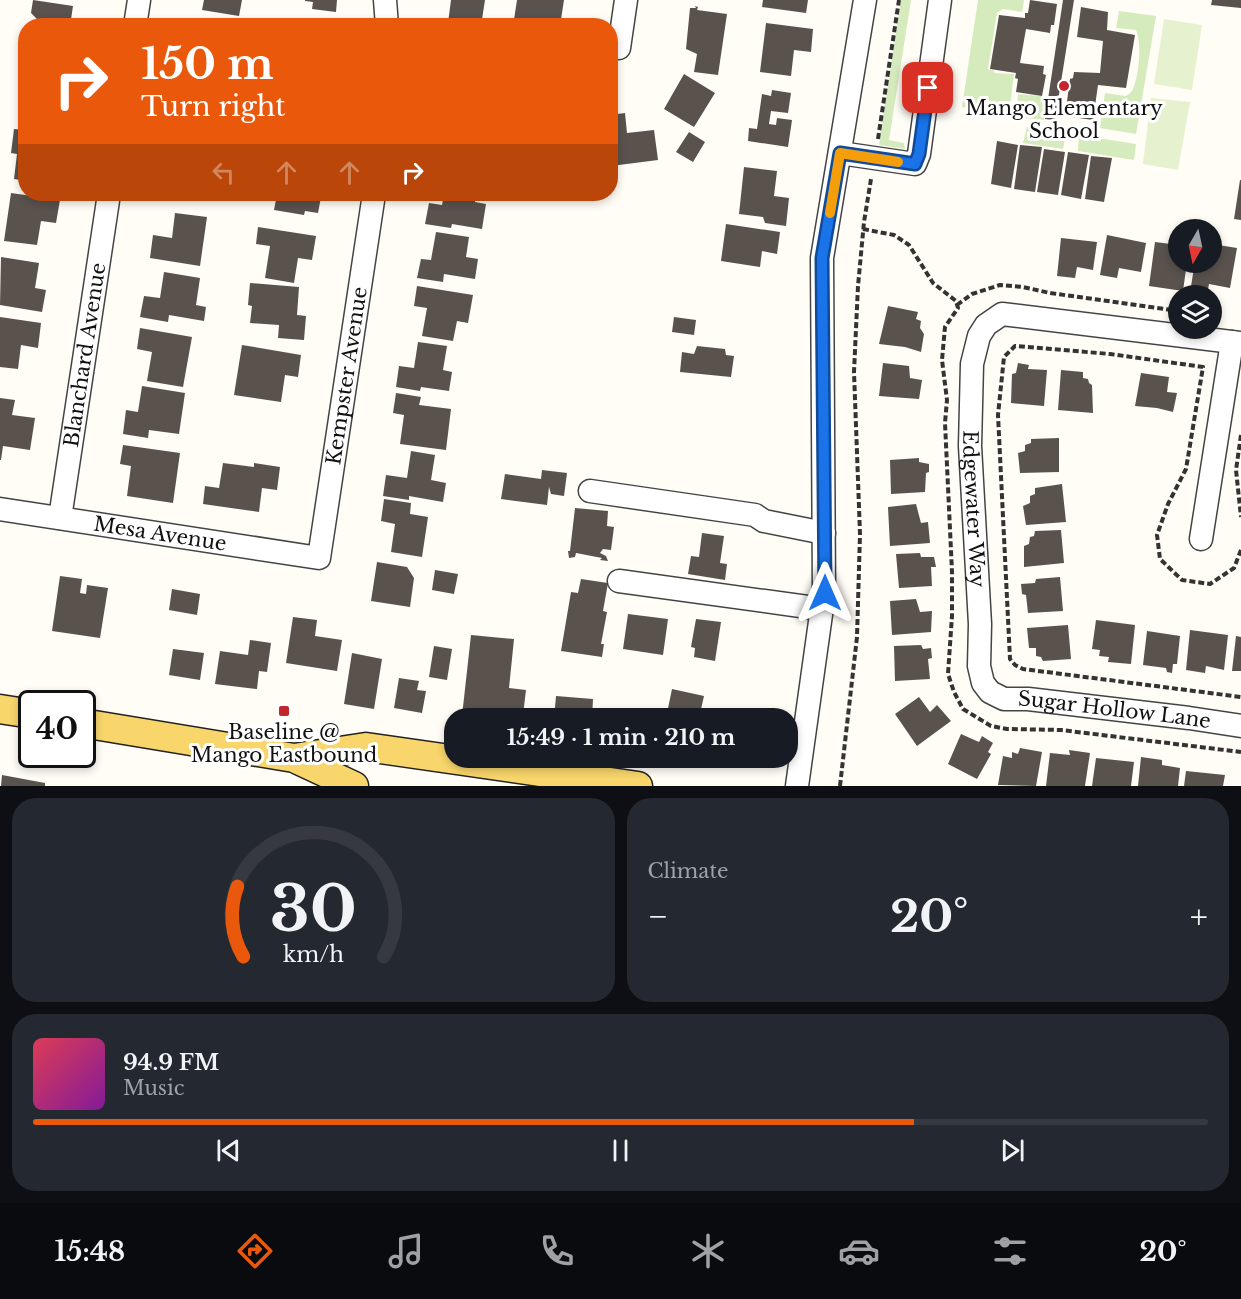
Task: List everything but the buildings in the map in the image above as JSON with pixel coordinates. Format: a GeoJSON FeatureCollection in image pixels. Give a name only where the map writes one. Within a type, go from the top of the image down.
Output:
{"type":"FeatureCollection","features":[{"type":"Feature","properties":{"kind":"main road"},"geometry":{"type":"LineString","coordinates":[[0,709],[18,712]]}},
{"type":"Feature","properties":{"kind":"main road"},"geometry":{"type":"LineString","coordinates":[[96,725],[294,758],[354,786]]}},
{"type":"Feature","properties":{"kind":"main road"},"geometry":{"type":"LineString","coordinates":[[294,758],[366,747],[638,786]]}},
{"type":"Feature","properties":{"kind":"street"},"geometry":{"type":"LineString","coordinates":[[136,18],[139,0]]}},
{"type":"Feature","properties":{"kind":"street"},"geometry":{"type":"LineString","coordinates":[[386,0],[387,18]]}},
{"type":"Feature","properties":{"kind":"street"},"geometry":{"type":"LineString","coordinates":[[619,48],[626,0]]}},
{"type":"Feature","properties":{"kind":"street"},"geometry":{"type":"LineString","coordinates":[[797,786],[825,593],[822,258],[865,0]]}},
{"type":"Feature","properties":{"kind":"street"},"geometry":{"type":"LineString","coordinates":[[840,153],[915,164],[919,154],[940,0]]}},
{"type":"Feature","properties":{"kind":"street","name":"Blanchard Avenue"},"geometry":{"type":"LineString","coordinates":[[60,518],[109,201]]}},
{"type":"Feature","properties":{"kind":"street","name":"Kempster Avenue"},"geometry":{"type":"LineString","coordinates":[[319,558],[373,201]]}},
{"type":"Feature","properties":{"kind":"street","name":"Edgewater Way"},"geometry":{"type":"LineString","coordinates":[[990,692],[983,683],[979,666],[980,624],[970,446],[972,364],[979,336],[986,325],[1002,314],[1237,342]]}},
{"type":"Feature","properties":{"kind":"street"},"geometry":{"type":"LineString","coordinates":[[1201,539],[1237,342]]}},
{"type":"Feature","properties":{"kind":"street"},"geometry":{"type":"LineString","coordinates":[[590,490],[755,514],[764,521],[824,532]]}},
{"type":"Feature","properties":{"kind":"street","name":"Mesa Avenue"},"geometry":{"type":"LineString","coordinates":[[0,508],[319,558]]}},
{"type":"Feature","properties":{"kind":"street"},"geometry":{"type":"LineString","coordinates":[[619,580],[822,609]]}},
{"type":"Feature","properties":{"kind":"street","name":"Sugar Hollow Lane"},"geometry":{"type":"LineString","coordinates":[[990,692],[1004,699],[1048,701],[1241,726]]}},
{"type":"Feature","properties":{"kind":"path"},"geometry":{"type":"LineString","coordinates":[[840,786],[857,637],[861,534],[854,372],[858,286],[864,222],[899,0]]}},
{"type":"Feature","properties":{"kind":"path"},"geometry":{"type":"LineString","coordinates":[[957,305],[972,294],[1000,285],[1168,309]]}},
{"type":"Feature","properties":{"kind":"path"},"geometry":{"type":"LineString","coordinates":[[1203,367],[1110,354],[1015,346],[1004,357],[998,415],[1010,659],[1023,669],[1241,697]]}},
{"type":"Feature","properties":{"kind":"path"},"geometry":{"type":"LineString","coordinates":[[1241,434],[1236,470],[1241,517]]}},
{"type":"Feature","properties":{"kind":"green space"},"geometry":{"type":"Polygon","coordinates":[[[901,0],[911,0],[889,140],[904,143],[905,149],[879,145],[901,0]]]}},
{"type":"Feature","properties":{"kind":"green space"},"geometry":{"type":"Polygon","coordinates":[[[978,0],[1024,0],[1022,12],[1003,9],[997,13],[988,69],[995,73],[1014,74],[1009,114],[962,107],[978,0]]]}},
{"type":"Feature","properties":{"kind":"green space"},"geometry":{"type":"Polygon","coordinates":[[[1119,11],[1156,16],[1136,134],[1100,128],[1105,93],[1126,96],[1129,94],[1135,83],[1138,68],[1139,43],[1136,30],[1116,28],[1119,11]]]}},
{"type":"Feature","properties":{"kind":"green space"},"geometry":{"type":"Polygon","coordinates":[[[1164,19],[1202,25],[1192,90],[1154,84],[1164,19]]]}},
{"type":"Feature","properties":{"kind":"green space"},"geometry":{"type":"Polygon","coordinates":[[[1018,94],[1047,98],[1044,120],[1016,117],[1018,94]]]}},
{"type":"Feature","properties":{"kind":"green space"},"geometry":{"type":"Polygon","coordinates":[[[1151,98],[1190,102],[1178,170],[1143,164],[1151,98]]]}},
{"type":"Feature","properties":{"kind":"green space"},"geometry":{"type":"Polygon","coordinates":[[[1027,127],[1043,130],[1048,136],[1066,134],[1063,149],[1023,143],[1027,127]]]}},
{"type":"Feature","properties":{"kind":"green space"},"geometry":{"type":"Polygon","coordinates":[[[1079,135],[1136,144],[1134,160],[1078,151],[1079,135]]]}},
{"type":"Feature","properties":{"kind":"slow traffic"},"geometry":{"type":"LineString","coordinates":[[830,213],[840,153],[898,162]]}},
{"type":"Feature","properties":{"kind":"place","name":"Mango Elementary School"},"geometry":{"type":"Point","coordinates":[1064,86]}},
{"type":"Feature","properties":{"kind":"place","name":"Baseline @ Mango Eastbound"},"geometry":{"type":"Point","coordinates":[284,711]}},
{"type":"Feature","properties":{"kind":"route"},"geometry":{"type":"LineString","coordinates":[[825,593],[822,258],[840,153],[915,164],[919,154],[928,88]]}}]}
